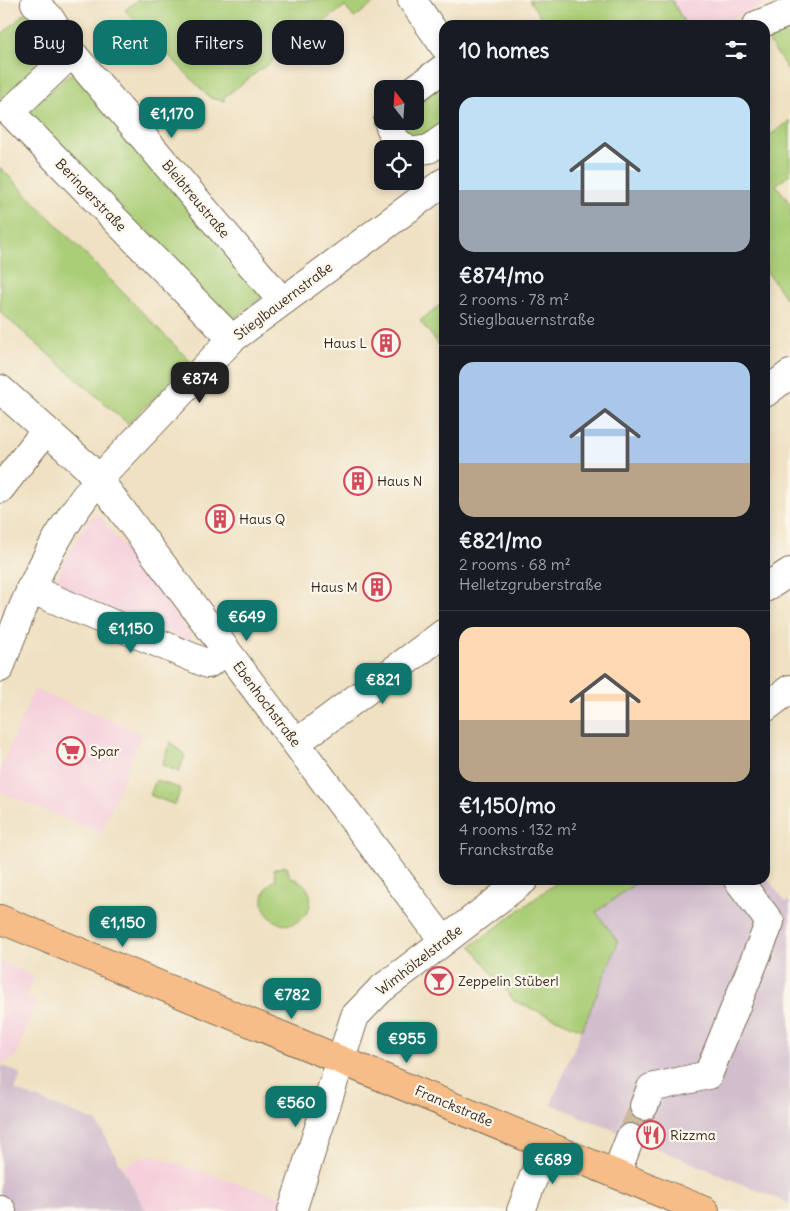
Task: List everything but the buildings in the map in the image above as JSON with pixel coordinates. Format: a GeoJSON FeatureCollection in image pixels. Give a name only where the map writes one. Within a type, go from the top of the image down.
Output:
{"type":"FeatureCollection","features":[{"type":"Feature","properties":{"kind":"main road","name":"Franckstraße"},"geometry":{"type":"LineString","coordinates":[[0,919],[290,1041],[546,1144],[705,1211]]}},
{"type":"Feature","properties":{"kind":"street"},"geometry":{"type":"LineString","coordinates":[[412,0],[439,39]]}},
{"type":"Feature","properties":{"kind":"street","name":"Bleibtreustraße"},"geometry":{"type":"LineString","coordinates":[[35,3],[51,20]]}},
{"type":"Feature","properties":{"kind":"street"},"geometry":{"type":"LineString","coordinates":[[770,20],[790,12]]}},
{"type":"Feature","properties":{"kind":"street","name":"Beringerstraße"},"geometry":{"type":"LineString","coordinates":[[59,65],[10,112],[232,338]]}},
{"type":"Feature","properties":{"kind":"street","name":"Bleibtreustraße"},"geometry":{"type":"LineString","coordinates":[[82,65],[282,301]]}},
{"type":"Feature","properties":{"kind":"street"},"geometry":{"type":"LineString","coordinates":[[424,82],[439,72]]}},
{"type":"Feature","properties":{"kind":"street"},"geometry":{"type":"LineString","coordinates":[[424,150],[429,149],[439,142]]}},
{"type":"Feature","properties":{"kind":"street","name":"Stieglbauernstraße"},"geometry":{"type":"LineString","coordinates":[[2,654],[30,589],[56,542],[85,496],[98,480],[232,338],[439,186]]}},
{"type":"Feature","properties":{"kind":"street"},"geometry":{"type":"LineString","coordinates":[[770,389],[790,374]]}},
{"type":"Feature","properties":{"kind":"street","name":"Ebenhochstraße"},"geometry":{"type":"LineString","coordinates":[[0,389],[85,465],[98,480],[444,940]]}},
{"type":"Feature","properties":{"kind":"street"},"geometry":{"type":"LineString","coordinates":[[0,490],[46,430]]}},
{"type":"Feature","properties":{"kind":"street"},"geometry":{"type":"LineString","coordinates":[[770,585],[790,572]]}},
{"type":"Feature","properties":{"kind":"street"},"geometry":{"type":"LineString","coordinates":[[30,589],[208,664],[227,651]]}},
{"type":"Feature","properties":{"kind":"street"},"geometry":{"type":"LineString","coordinates":[[296,743],[439,637]]}},
{"type":"Feature","properties":{"kind":"street"},"geometry":{"type":"LineString","coordinates":[[770,704],[790,689]]}},
{"type":"Feature","properties":{"kind":"street","name":"Wimhölzelstraße"},"geometry":{"type":"LineString","coordinates":[[342,1061],[355,1016],[360,1009],[380,990],[517,885]]}},
{"type":"Feature","properties":{"kind":"street"},"geometry":{"type":"LineString","coordinates":[[644,1106],[651,1088],[708,1076],[770,922],[742,885]]}},
{"type":"Feature","properties":{"kind":"street"},"geometry":{"type":"LineString","coordinates":[[292,1211],[331,1087],[342,1061]]}},
{"type":"Feature","properties":{"kind":"street"},"geometry":{"type":"LineString","coordinates":[[616,1174],[630,1138]]}},
{"type":"Feature","properties":{"kind":"street"},"geometry":{"type":"LineString","coordinates":[[521,1211],[546,1144]]}},
{"type":"Feature","properties":{"kind":"shaded area"},"geometry":{"type":"Polygon","coordinates":[[[672,0],[776,0],[727,20],[683,20],[672,0]]]}},
{"type":"Feature","properties":{"kind":"shaded area"},"geometry":{"type":"Polygon","coordinates":[[[98,514],[192,636],[190,642],[63,589],[58,583],[58,575],[80,534],[90,518],[98,514]]]}},
{"type":"Feature","properties":{"kind":"shaded area","name":"Spar"},"geometry":{"type":"Polygon","coordinates":[[[34,689],[142,733],[101,834],[0,792],[0,770],[34,689]]]}},
{"type":"Feature","properties":{"kind":"shaded area"},"geometry":{"type":"Polygon","coordinates":[[[770,882],[785,902],[790,901],[790,1204],[551,1104],[618,942],[596,912],[633,885],[770,885],[770,882]]]}},
{"type":"Feature","properties":{"kind":"shaded area"},"geometry":{"type":"Polygon","coordinates":[[[0,962],[34,976],[26,996],[37,1001],[15,1058],[0,1065],[0,962]]]}},
{"type":"Feature","properties":{"kind":"shaded area"},"geometry":{"type":"Polygon","coordinates":[[[1,1065],[21,1074],[15,1090],[97,1122],[146,1211],[0,1211],[1,1065]]]}},
{"type":"Feature","properties":{"kind":"shaded area"},"geometry":{"type":"Polygon","coordinates":[[[150,1155],[287,1199],[283,1211],[146,1211],[122,1166],[150,1155]]]}},
{"type":"Feature","properties":{"kind":"green space"},"geometry":{"type":"Polygon","coordinates":[[[138,0],[378,0],[354,18],[345,6],[326,20],[272,20],[272,61],[223,98],[225,101],[210,98],[178,65],[262,65],[262,20],[177,20],[177,64],[167,53],[167,20],[135,20],[125,10],[138,0]]]}},
{"type":"Feature","properties":{"kind":"green space"},"geometry":{"type":"Polygon","coordinates":[[[529,0],[672,0],[683,20],[543,20],[529,0]]]}},
{"type":"Feature","properties":{"kind":"green space"},"geometry":{"type":"Polygon","coordinates":[[[32,6],[42,20],[17,20],[32,6]]]}},
{"type":"Feature","properties":{"kind":"green space"},"geometry":{"type":"Polygon","coordinates":[[[15,22],[15,65],[40,65],[0,106],[0,36],[15,22]]]}},
{"type":"Feature","properties":{"kind":"green space"},"geometry":{"type":"Polygon","coordinates":[[[790,26],[790,73],[770,43],[770,34],[790,26]]]}},
{"type":"Feature","properties":{"kind":"green space"},"geometry":{"type":"Polygon","coordinates":[[[70,74],[77,74],[267,293],[227,325],[30,122],[28,110],[70,74]]]}},
{"type":"Feature","properties":{"kind":"green space"},"geometry":{"type":"Polygon","coordinates":[[[439,85],[439,127],[421,140],[413,140],[405,130],[424,130],[424,95],[439,85]]]}},
{"type":"Feature","properties":{"kind":"green space"},"geometry":{"type":"Polygon","coordinates":[[[790,120],[790,174],[776,185],[790,203],[790,305],[770,276],[770,135],[790,120]]]}},
{"type":"Feature","properties":{"kind":"green space"},"geometry":{"type":"Polygon","coordinates":[[[0,167],[191,362],[128,424],[0,312],[0,167]]]}},
{"type":"Feature","properties":{"kind":"green space"},"geometry":{"type":"Polygon","coordinates":[[[439,306],[439,345],[420,321],[439,306]]]}},
{"type":"Feature","properties":{"kind":"green space"},"geometry":{"type":"Polygon","coordinates":[[[170,742],[185,755],[179,772],[162,765],[170,742]]]}},
{"type":"Feature","properties":{"kind":"green space"},"geometry":{"type":"Polygon","coordinates":[[[156,780],[181,789],[175,805],[150,795],[156,780]]]}},
{"type":"Feature","properties":{"kind":"green space"},"geometry":{"type":"Polygon","coordinates":[[[287,866],[290,877],[303,884],[309,893],[310,903],[307,912],[300,920],[292,924],[281,924],[271,918],[265,911],[263,897],[266,888],[276,880],[274,869],[287,866]]]}},
{"type":"Feature","properties":{"kind":"green space"},"geometry":{"type":"Polygon","coordinates":[[[553,885],[633,885],[596,912],[618,942],[582,1030],[514,1001],[471,946],[553,885]]]}},
{"type":"Feature","properties":{"kind":"tunnel"},"geometry":{"type":"LineString","coordinates":[[630,1138],[644,1106]]}},
{"type":"Feature","properties":{"kind":"place","name":"Haus L"},"geometry":{"type":"Point","coordinates":[386,343]}},
{"type":"Feature","properties":{"kind":"place","name":"Haus N"},"geometry":{"type":"Point","coordinates":[358,481]}},
{"type":"Feature","properties":{"kind":"place","name":"Haus Q"},"geometry":{"type":"Point","coordinates":[220,519]}},
{"type":"Feature","properties":{"kind":"place","name":"Haus M"},"geometry":{"type":"Point","coordinates":[377,587]}},
{"type":"Feature","properties":{"kind":"place","name":"Spar"},"geometry":{"type":"Point","coordinates":[71,751]}},
{"type":"Feature","properties":{"kind":"place","name":"Zeppelin Stüberl"},"geometry":{"type":"Point","coordinates":[439,981]}},
{"type":"Feature","properties":{"kind":"place","name":"Rizzma"},"geometry":{"type":"Point","coordinates":[651,1135]}}]}
